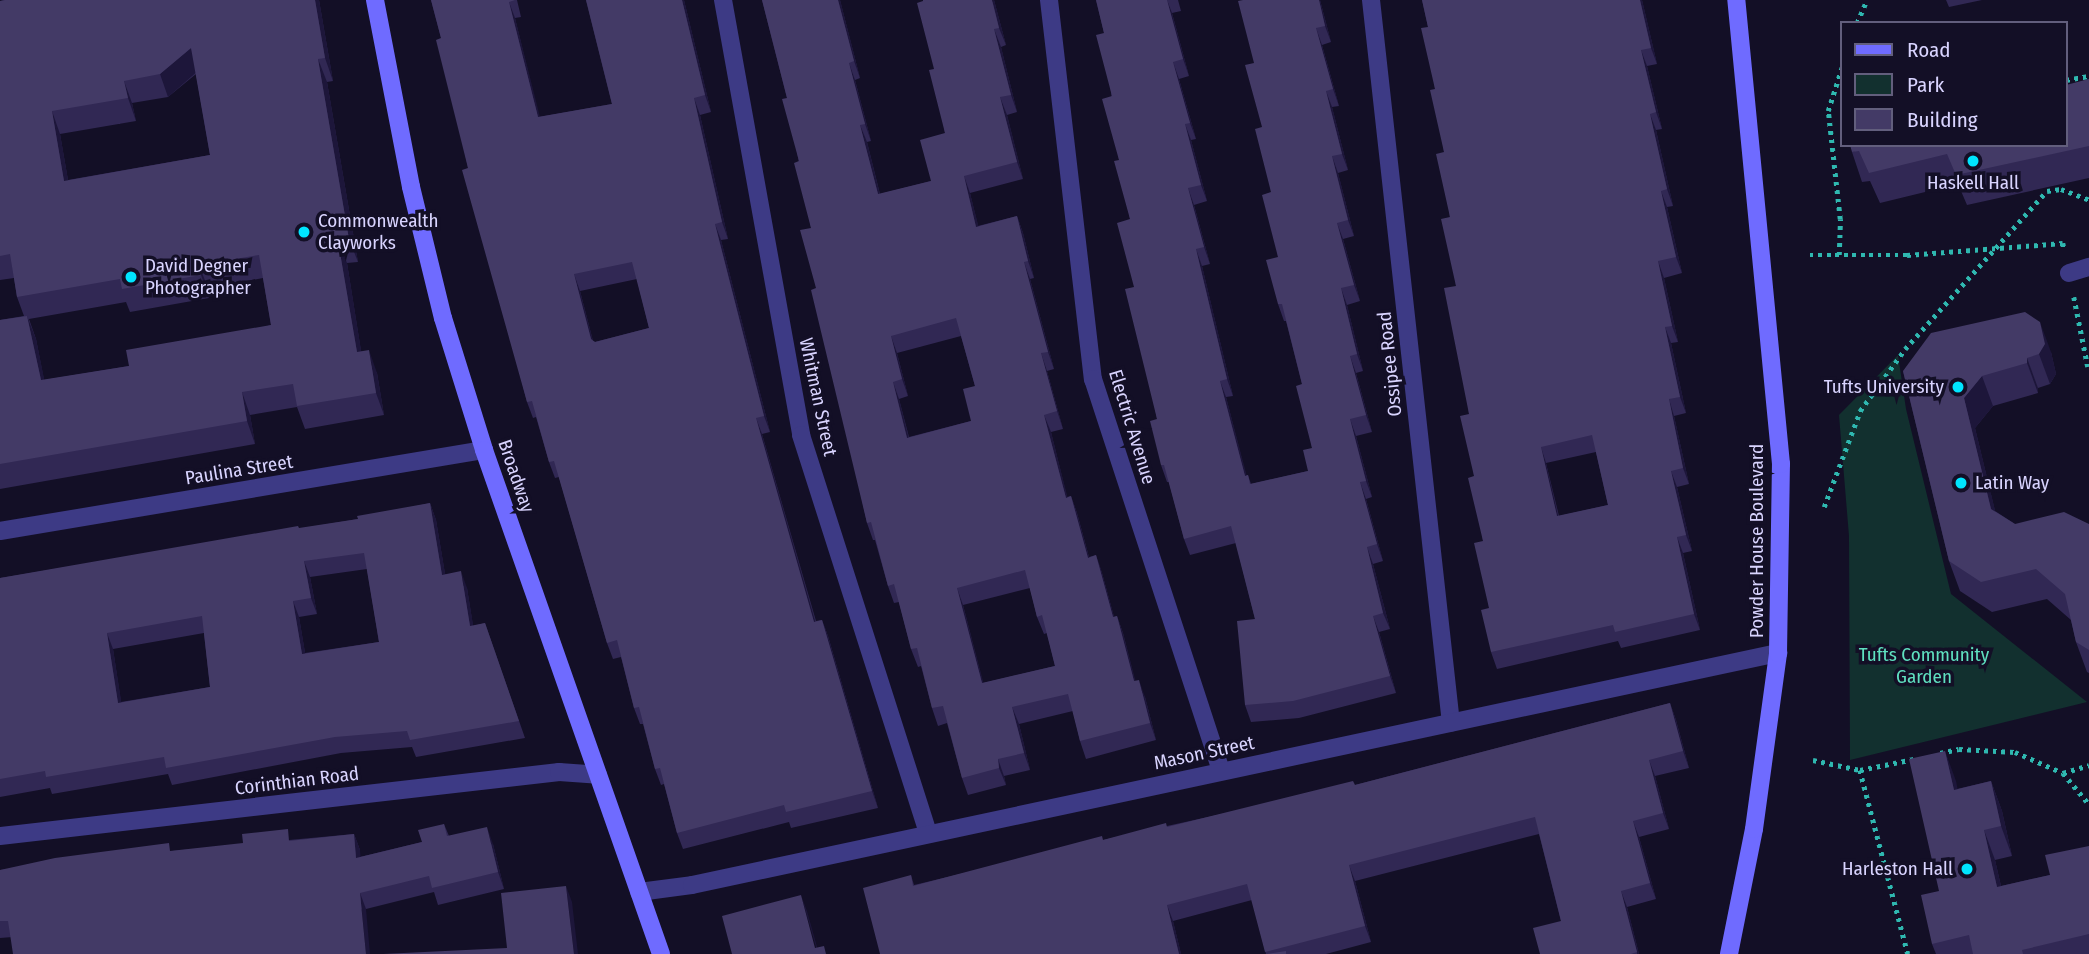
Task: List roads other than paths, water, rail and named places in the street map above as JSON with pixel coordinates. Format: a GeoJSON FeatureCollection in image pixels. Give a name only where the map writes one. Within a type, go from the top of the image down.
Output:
{"type":"FeatureCollection","features":[{"type":"Feature","properties":{"kind":"main road","name":"Broadway"},"geometry":{"type":"LineString","coordinates":[[375,0],[411,187],[443,318],[484,450],[661,954]]}},
{"type":"Feature","properties":{"kind":"main road","name":"Powder House Boulevard"},"geometry":{"type":"LineString","coordinates":[[1729,954],[1754,829],[1778,653],[1781,464],[1736,0]]}},
{"type":"Feature","properties":{"kind":"street","name":"Whitman Street"},"geometry":{"type":"LineString","coordinates":[[723,0],[801,435],[928,832]]}},
{"type":"Feature","properties":{"kind":"street","name":"Electric Avenue"},"geometry":{"type":"LineString","coordinates":[[1049,0],[1093,379],[1220,771]]}},
{"type":"Feature","properties":{"kind":"street","name":"Ossipee Road"},"geometry":{"type":"LineString","coordinates":[[1371,0],[1451,723]]}},
{"type":"Feature","properties":{"kind":"street"},"geometry":{"type":"LineString","coordinates":[[2069,273],[2089,267]]}},
{"type":"Feature","properties":{"kind":"street","name":"Paulina Street"},"geometry":{"type":"LineString","coordinates":[[0,531],[484,450]]}},
{"type":"Feature","properties":{"kind":"street","name":"Mason Street"},"geometry":{"type":"LineString","coordinates":[[639,892],[692,885],[928,832],[1778,653]]}},
{"type":"Feature","properties":{"kind":"street","name":"Corinthian Road"},"geometry":{"type":"LineString","coordinates":[[0,836],[559,772],[598,775]]}},
{"type":"Feature","properties":{"kind":"place","name":"Haskell Hall"},"geometry":{"type":"Point","coordinates":[1973,161]}},
{"type":"Feature","properties":{"kind":"place","name":"Commonwealth Clayworks"},"geometry":{"type":"Point","coordinates":[304,232]}},
{"type":"Feature","properties":{"kind":"place","name":"David Degner Photographer"},"geometry":{"type":"Point","coordinates":[131,277]}},
{"type":"Feature","properties":{"kind":"place","name":"Tufts University"},"geometry":{"type":"Point","coordinates":[1958,387]}},
{"type":"Feature","properties":{"kind":"place","name":"Latin Way"},"geometry":{"type":"Point","coordinates":[1961,483]}},
{"type":"Feature","properties":{"kind":"place","name":"Harleston Hall"},"geometry":{"type":"Point","coordinates":[1967,869]}},
{"type":"Feature","properties":{"kind":"park label","name":"Tufts Community Garden"},"geometry":{"type":"Point","coordinates":[1924,666]}}]}
